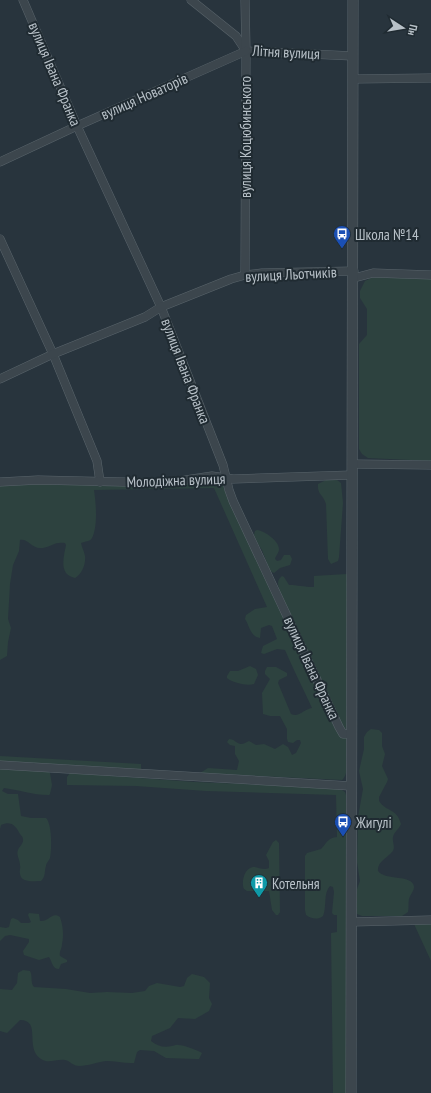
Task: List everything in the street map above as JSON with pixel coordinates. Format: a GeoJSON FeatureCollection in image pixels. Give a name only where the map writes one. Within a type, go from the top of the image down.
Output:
{"type":"FeatureCollection","features":[{"type":"Feature","properties":{"kind":"street","name":"вулиця Івана Франка"},"geometry":{"type":"LineString","coordinates":[[23,0],[77,126],[161,307],[227,478],[233,501],[339,727],[344,734],[352,734]]}},
{"type":"Feature","properties":{"kind":"street","name":"Літня вулиця"},"geometry":{"type":"LineString","coordinates":[[191,0],[236,36],[246,51],[353,56]]}},
{"type":"Feature","properties":{"kind":"street","name":"вулиця Коцюбинського"},"geometry":{"type":"LineString","coordinates":[[245,0],[245,274]]}},
{"type":"Feature","properties":{"kind":"street"},"geometry":{"type":"LineString","coordinates":[[351,1093],[352,464],[354,275],[353,0]]}},
{"type":"Feature","properties":{"kind":"street","name":"вулиця Новаторів"},"geometry":{"type":"LineString","coordinates":[[0,162],[246,51]]}},
{"type":"Feature","properties":{"kind":"street"},"geometry":{"type":"LineString","coordinates":[[353,79],[431,78]]}},
{"type":"Feature","properties":{"kind":"street"},"geometry":{"type":"LineString","coordinates":[[0,239],[53,354],[97,461],[100,482]]}},
{"type":"Feature","properties":{"kind":"street","name":"вулиця Льотчиків"},"geometry":{"type":"LineString","coordinates":[[0,379],[53,354],[145,317],[161,307],[231,278],[245,274],[354,275],[373,273],[431,275]]}},
{"type":"Feature","properties":{"kind":"street"},"geometry":{"type":"LineString","coordinates":[[352,464],[431,465]]}},
{"type":"Feature","properties":{"kind":"street","name":"Молодіжна вулиця"},"geometry":{"type":"LineString","coordinates":[[0,482],[38,480],[166,482],[212,476],[233,478],[352,475]]}},
{"type":"Feature","properties":{"kind":"street"},"geometry":{"type":"LineString","coordinates":[[0,765],[351,786]]}},
{"type":"Feature","properties":{"kind":"street"},"geometry":{"type":"LineString","coordinates":[[351,922],[431,920]]}},
{"type":"Feature","properties":{"kind":"green space"},"geometry":{"type":"Polygon","coordinates":[[[378,277],[431,279],[431,461],[368,458],[362,454],[359,449],[359,344],[367,335],[367,309],[360,298],[360,291],[365,281],[378,277]]]}},
{"type":"Feature","properties":{"kind":"green space"},"geometry":{"type":"Polygon","coordinates":[[[211,478],[223,480],[347,738],[347,767],[345,777],[342,780],[200,773],[208,768],[237,770],[239,761],[235,754],[235,746],[230,745],[227,742],[229,739],[241,744],[249,741],[256,745],[264,744],[275,749],[283,744],[288,747],[292,755],[296,753],[301,743],[300,740],[293,743],[288,742],[287,729],[280,716],[263,714],[262,693],[270,679],[265,674],[267,667],[276,667],[287,673],[287,676],[279,680],[278,683],[291,714],[297,715],[312,708],[285,650],[277,649],[264,654],[261,653],[263,646],[277,639],[272,626],[269,625],[261,628],[260,638],[252,633],[245,619],[246,615],[255,609],[267,607],[214,488],[94,490],[96,514],[94,533],[90,540],[81,543],[85,556],[85,562],[82,571],[75,578],[66,573],[64,569],[63,559],[66,545],[65,543],[58,543],[47,547],[37,548],[25,540],[20,540],[19,551],[13,565],[10,584],[8,619],[11,628],[7,656],[0,660],[0,484],[211,478]]]}},
{"type":"Feature","properties":{"kind":"green space"},"geometry":{"type":"Polygon","coordinates":[[[326,480],[337,480],[341,483],[343,503],[339,557],[338,561],[331,564],[328,559],[326,504],[319,493],[318,488],[318,484],[326,480]]]}},
{"type":"Feature","properties":{"kind":"green space"},"geometry":{"type":"Polygon","coordinates":[[[257,530],[267,534],[277,543],[279,552],[275,559],[277,561],[281,560],[284,555],[290,555],[292,559],[290,565],[280,568],[274,573],[270,571],[262,550],[254,538],[255,531],[257,530]]]}},
{"type":"Feature","properties":{"kind":"green space"},"geometry":{"type":"Polygon","coordinates":[[[347,574],[348,726],[344,729],[277,588],[279,588],[278,581],[282,576],[289,585],[314,587],[314,576],[347,574]]]}},
{"type":"Feature","properties":{"kind":"green space"},"geometry":{"type":"Polygon","coordinates":[[[250,666],[256,669],[258,675],[254,684],[240,684],[227,678],[230,671],[238,671],[250,666]]]}},
{"type":"Feature","properties":{"kind":"green space"},"geometry":{"type":"Polygon","coordinates":[[[371,729],[379,730],[382,733],[382,746],[385,754],[382,766],[388,779],[379,797],[379,801],[382,805],[397,815],[401,824],[393,837],[393,850],[379,865],[378,871],[386,876],[409,880],[414,887],[409,899],[408,912],[402,916],[362,916],[357,914],[356,911],[357,889],[360,881],[357,862],[358,817],[363,789],[359,771],[364,749],[364,737],[371,729]]]}},
{"type":"Feature","properties":{"kind":"green space"},"geometry":{"type":"Polygon","coordinates":[[[0,756],[141,764],[141,769],[0,761],[0,756]]]}},
{"type":"Feature","properties":{"kind":"green space"},"geometry":{"type":"Polygon","coordinates":[[[0,769],[47,771],[50,773],[52,785],[49,795],[4,788],[2,791],[8,794],[18,794],[21,816],[46,818],[48,821],[51,837],[51,854],[41,881],[28,881],[21,877],[18,852],[23,839],[17,829],[8,823],[1,825],[0,829],[0,769]]]}},
{"type":"Feature","properties":{"kind":"green space"},"geometry":{"type":"Polygon","coordinates":[[[70,773],[195,782],[339,788],[345,792],[346,1093],[333,1093],[331,933],[337,932],[337,915],[332,913],[333,887],[330,886],[328,889],[323,916],[317,918],[310,917],[306,915],[305,910],[305,856],[307,853],[321,849],[329,840],[337,837],[336,795],[206,791],[136,786],[67,785],[67,777],[70,773]]]}},
{"type":"Feature","properties":{"kind":"green space"},"geometry":{"type":"Polygon","coordinates":[[[276,840],[279,843],[280,912],[278,915],[276,915],[272,910],[269,891],[247,891],[243,886],[244,876],[247,870],[253,867],[265,869],[269,868],[269,861],[266,855],[273,842],[276,840]]]}},
{"type":"Feature","properties":{"kind":"green space"},"geometry":{"type":"Polygon","coordinates":[[[29,913],[39,914],[40,921],[46,920],[55,915],[60,917],[63,934],[60,956],[67,960],[67,962],[61,964],[59,969],[55,968],[49,957],[39,960],[24,955],[23,951],[29,942],[29,939],[10,935],[5,936],[0,941],[0,927],[9,927],[11,919],[13,918],[21,923],[29,923],[31,922],[28,915],[29,913]]]}},
{"type":"Feature","properties":{"kind":"green space"},"geometry":{"type":"Polygon","coordinates":[[[414,924],[431,924],[431,961],[414,924]]]}},
{"type":"Feature","properties":{"kind":"green space"},"geometry":{"type":"Polygon","coordinates":[[[23,970],[30,971],[32,984],[34,987],[66,989],[90,993],[132,993],[145,991],[149,986],[157,983],[180,987],[184,986],[187,978],[192,974],[204,977],[210,983],[209,998],[212,1004],[209,1011],[195,1019],[178,1018],[170,1028],[152,1036],[151,1041],[163,1047],[177,1045],[184,1046],[202,1053],[199,1059],[166,1058],[154,1051],[140,1050],[137,1052],[134,1063],[106,1061],[79,1066],[65,1060],[49,1061],[41,1059],[36,1054],[32,1029],[27,1021],[20,1020],[7,1033],[0,1031],[0,989],[12,990],[17,983],[18,973],[23,970]]]}},
{"type":"Feature","properties":{"kind":"place","name":"Школа №14"},"geometry":{"type":"Point","coordinates":[342,249]}},
{"type":"Feature","properties":{"kind":"place","name":"Жигулі"},"geometry":{"type":"Point","coordinates":[343,837]}},
{"type":"Feature","properties":{"kind":"place","name":"Котельня"},"geometry":{"type":"Point","coordinates":[259,898]}}]}
